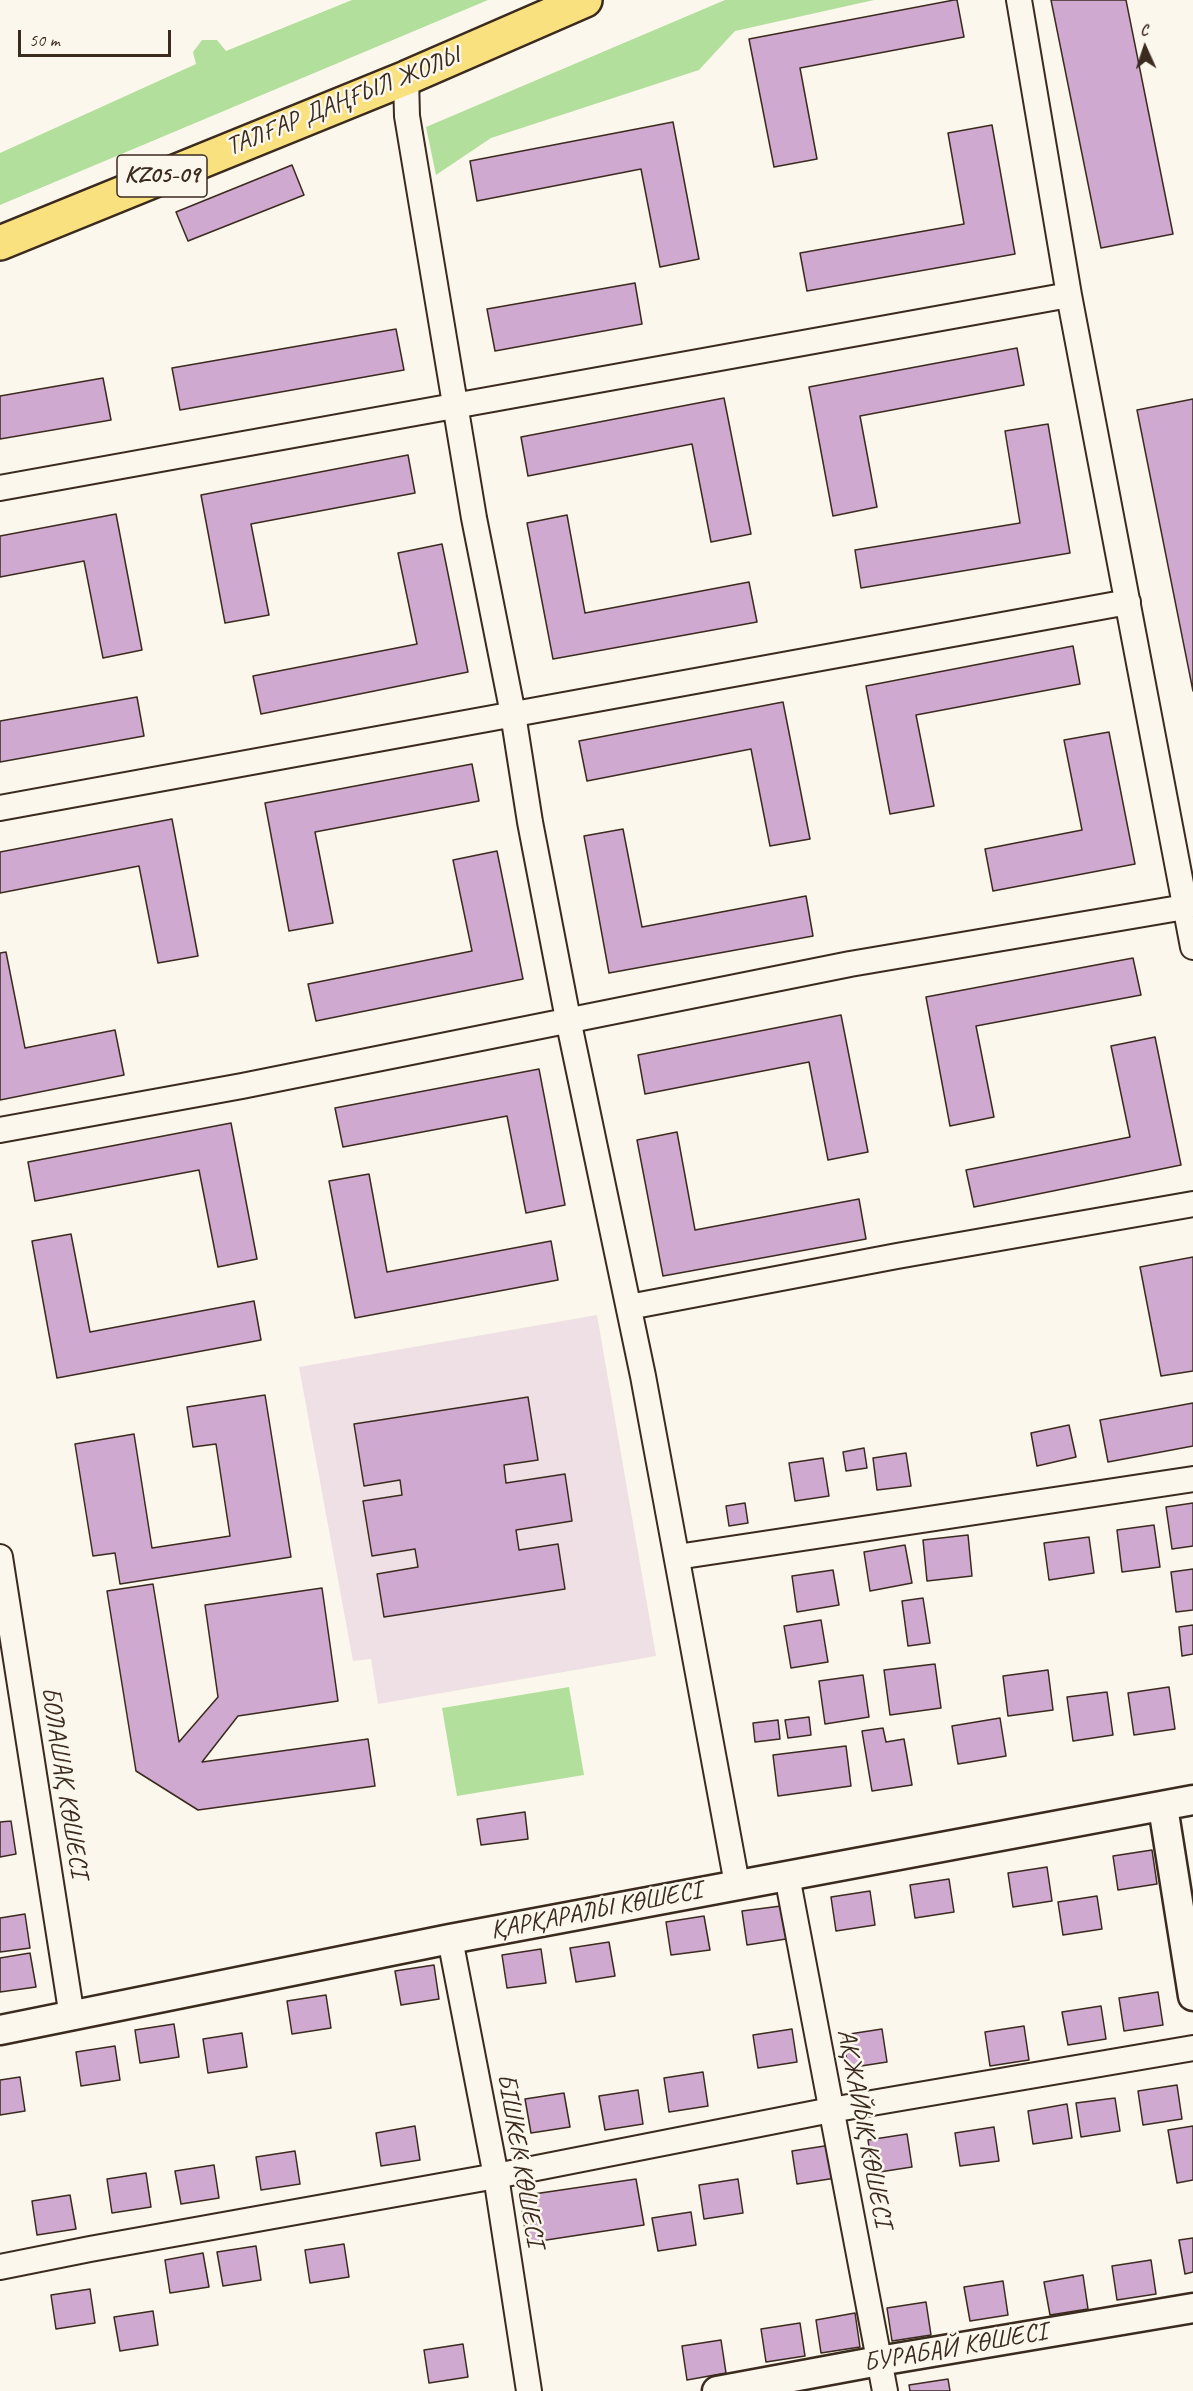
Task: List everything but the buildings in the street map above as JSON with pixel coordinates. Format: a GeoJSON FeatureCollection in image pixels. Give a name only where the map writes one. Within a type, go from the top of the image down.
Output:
{"type":"FeatureCollection","features":[{"type":"Feature","properties":{"kind":"main road","name":"ТАЛҒАР ДАҢҒЫЛ ЖОЛЫ"},"geometry":{"type":"LineString","coordinates":[[0,243],[406,78],[585,0]]}},
{"type":"Feature","properties":{"kind":"street"},"geometry":{"type":"LineString","coordinates":[[1019,0],[1069,295],[1193,947]]}},
{"type":"Feature","properties":{"kind":"street"},"geometry":{"type":"LineString","coordinates":[[406,78],[407,116],[474,518],[513,714],[530,822],[568,1020],[629,1307],[737,1884]]}},
{"type":"Feature","properties":{"kind":"street"},"geometry":{"type":"LineString","coordinates":[[0,488],[1069,295]]}},
{"type":"Feature","properties":{"kind":"street"},"geometry":{"type":"LineString","coordinates":[[0,808],[1128,602]]}},
{"type":"Feature","properties":{"kind":"street"},"geometry":{"type":"LineString","coordinates":[[0,1130],[254,1084],[849,964],[1185,907]]}},
{"type":"Feature","properties":{"kind":"street"},"geometry":{"type":"LineString","coordinates":[[629,1307],[885,1258],[1193,1204]]}},
{"type":"Feature","properties":{"kind":"street"},"geometry":{"type":"LineString","coordinates":[[677,1557],[1193,1479]]}},
{"type":"Feature","properties":{"kind":"street","name":"БОЛАШАҚ КӨШЕСІ"},"geometry":{"type":"LineString","coordinates":[[0,1557],[72,2017]]}},
{"type":"Feature","properties":{"kind":"street","name":"ҚАРҚАРАЛЫ КӨШЕСІ"},"geometry":{"type":"LineString","coordinates":[[0,2030],[450,1939],[1193,1800]]}},
{"type":"Feature","properties":{"kind":"street"},"geometry":{"type":"LineString","coordinates":[[1163,1807],[1193,1996]]}},
{"type":"Feature","properties":{"kind":"street","name":"АҚЖАЙЫҚ КӨШЕСІ"},"geometry":{"type":"LineString","coordinates":[[787,1876],[885,2391]]}},
{"type":"Feature","properties":{"kind":"street","name":"БІШКЕК КӨШЕСІ"},"geometry":{"type":"LineString","coordinates":[[450,1939],[496,2176],[529,2391]]}},
{"type":"Feature","properties":{"kind":"street"},"geometry":{"type":"LineString","coordinates":[[0,2267],[90,2248],[496,2176],[831,2110],[1193,2048]]}},
{"type":"Feature","properties":{"kind":"street","name":"БУРАБАЙ КӨШЕСІ"},"geometry":{"type":"LineString","coordinates":[[717,2391],[1193,2308]]}},
{"type":"Feature","properties":{"kind":"shaded area"},"geometry":{"type":"Polygon","coordinates":[[[597,1315],[656,1656],[378,1704],[371,1659],[353,1661],[299,1367],[597,1315]]]}},
{"type":"Feature","properties":{"kind":"green space"},"geometry":{"type":"Polygon","coordinates":[[[352,0],[488,0],[0,205],[0,153],[196,64],[193,52],[202,40],[217,40],[226,51],[352,0]]]}},
{"type":"Feature","properties":{"kind":"green space"},"geometry":{"type":"Polygon","coordinates":[[[725,0],[874,0],[735,31],[699,70],[491,138],[436,175],[426,127],[725,0]]]}},
{"type":"Feature","properties":{"kind":"green space"},"geometry":{"type":"Polygon","coordinates":[[[569,1687],[584,1775],[457,1796],[442,1708],[569,1687]]]}}]}
